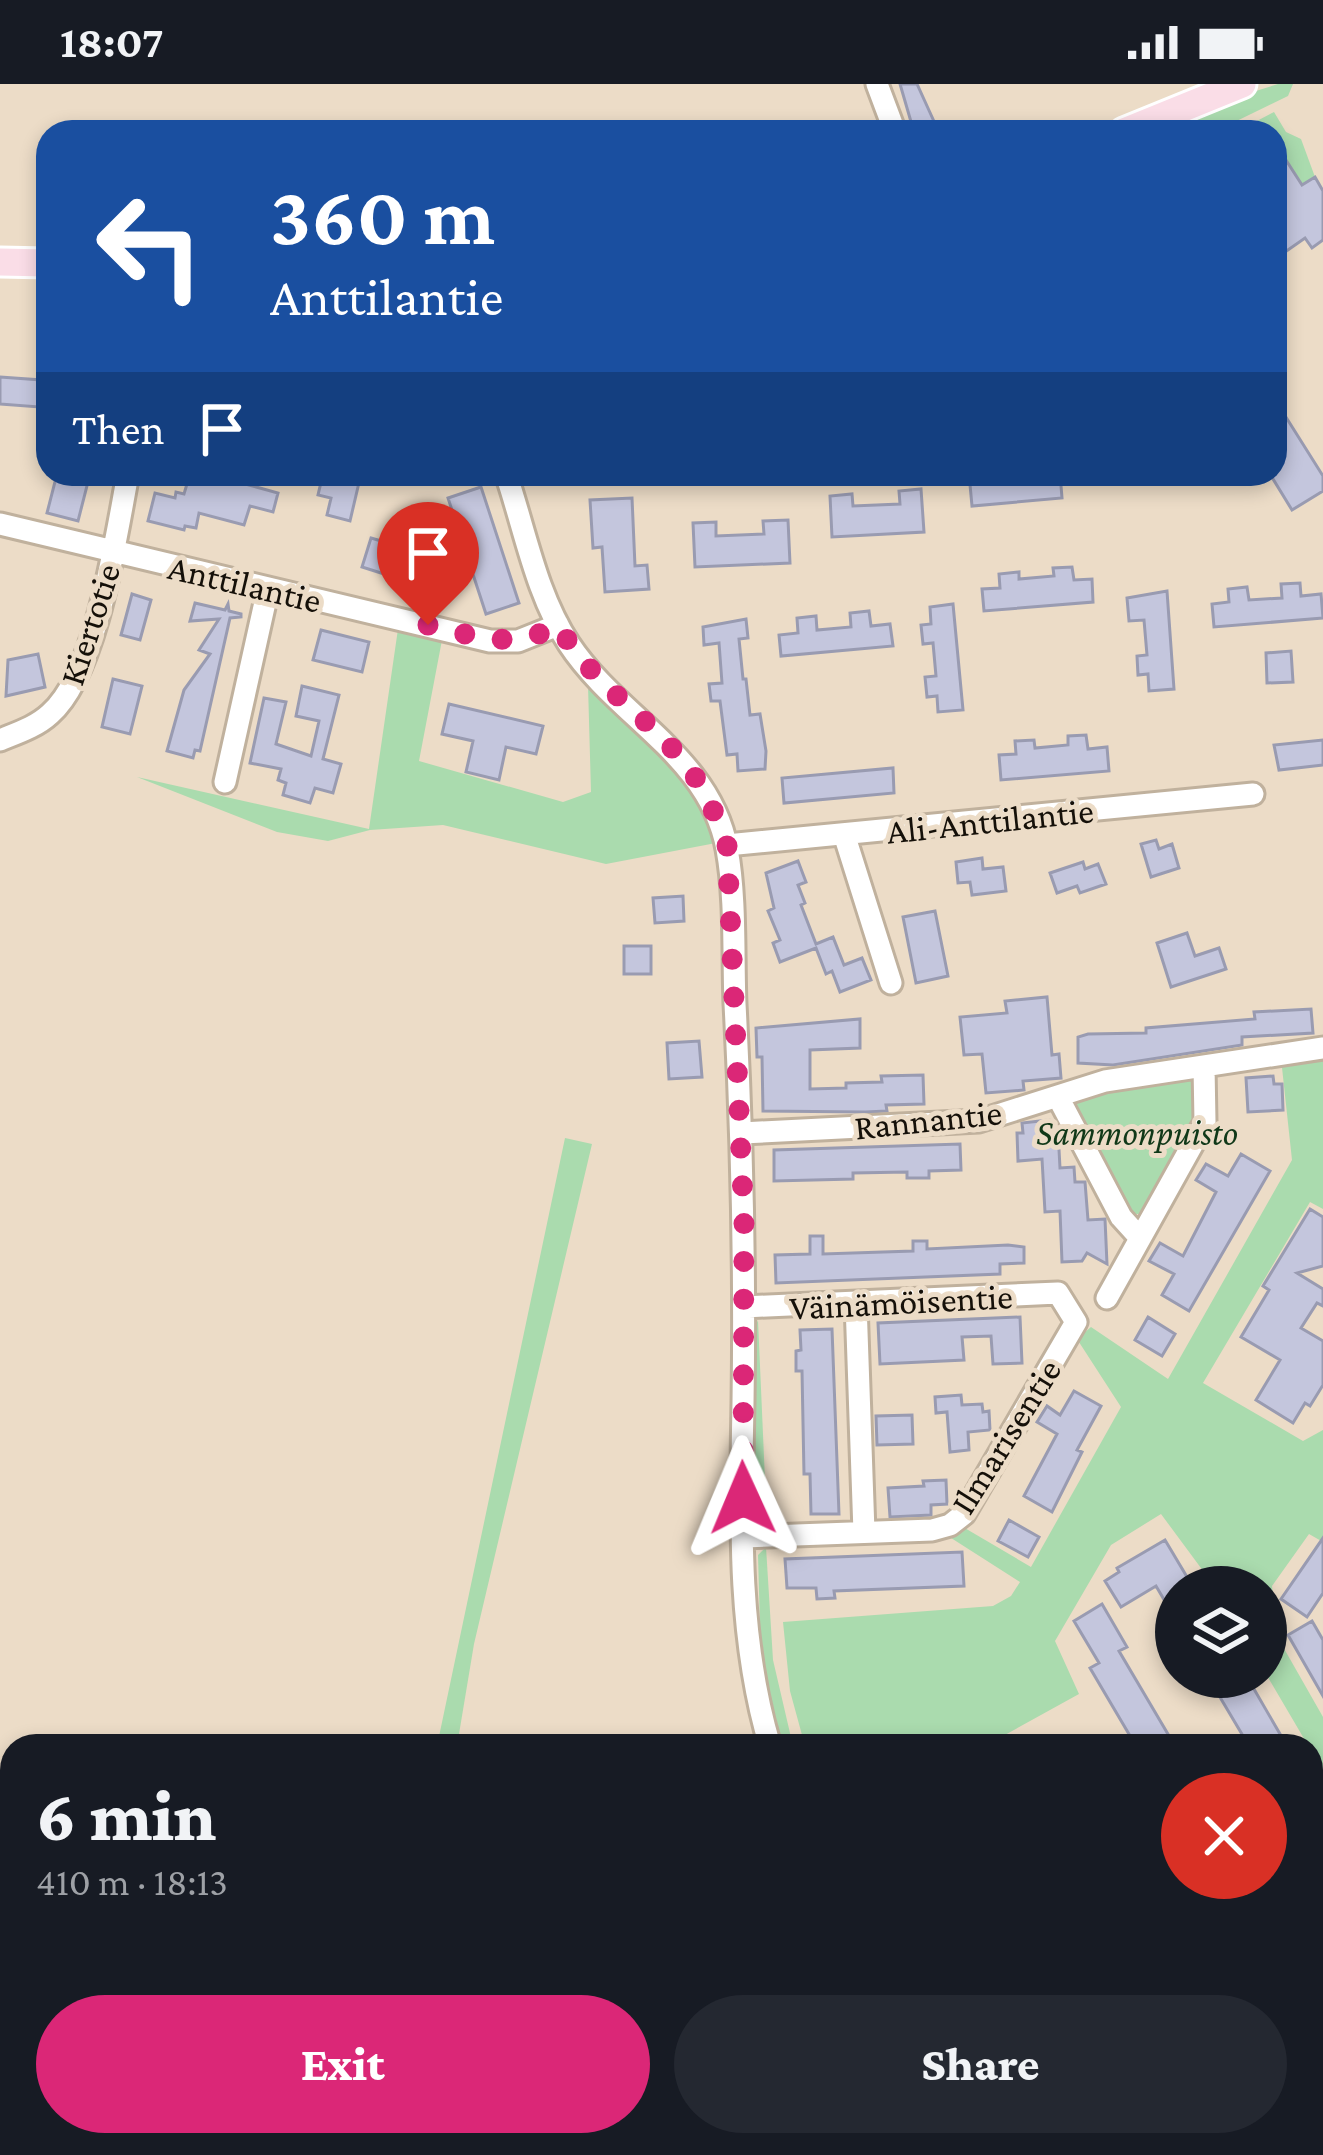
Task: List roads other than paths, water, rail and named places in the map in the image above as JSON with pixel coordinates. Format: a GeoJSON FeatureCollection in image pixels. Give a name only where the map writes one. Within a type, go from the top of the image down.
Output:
{"type":"FeatureCollection","features":[{"type":"Feature","properties":{"kind":"main road"},"geometry":{"type":"LineString","coordinates":[[1154,120],[1242,84]]}},
{"type":"Feature","properties":{"kind":"main road"},"geometry":{"type":"LineString","coordinates":[[0,262],[36,263]]}},
{"type":"Feature","properties":{"kind":"street"},"geometry":{"type":"LineString","coordinates":[[877,84],[891,120]]}},
{"type":"Feature","properties":{"kind":"street","name":"Kiertotie"},"geometry":{"type":"LineString","coordinates":[[0,740],[50,715],[75,683],[113,554],[126,486]]}},
{"type":"Feature","properties":{"kind":"street"},"geometry":{"type":"LineString","coordinates":[[510,486],[558,625],[593,674],[694,776],[727,845],[742,1133],[744,1537],[752,1675],[767,1734]]}},
{"type":"Feature","properties":{"kind":"street","name":"Anttilantie"},"geometry":{"type":"LineString","coordinates":[[0,524],[490,641],[518,641],[558,625]]}},
{"type":"Feature","properties":{"kind":"street"},"geometry":{"type":"LineString","coordinates":[[225,782],[268,589]]}},
{"type":"Feature","properties":{"kind":"street","name":"Ali-Anttilantie"},"geometry":{"type":"LineString","coordinates":[[727,845],[1253,794]]}},
{"type":"Feature","properties":{"kind":"street"},"geometry":{"type":"LineString","coordinates":[[844,834],[891,982]]}},
{"type":"Feature","properties":{"kind":"street","name":"Rannantie"},"geometry":{"type":"LineString","coordinates":[[742,1133],[979,1121],[1105,1081],[1323,1048]]}},
{"type":"Feature","properties":{"kind":"street"},"geometry":{"type":"LineString","coordinates":[[1107,1298],[1204,1122],[1204,1066]]}},
{"type":"Feature","properties":{"kind":"street"},"geometry":{"type":"LineString","coordinates":[[1058,1097],[1121,1217],[1140,1238]]}},
{"type":"Feature","properties":{"kind":"street","name":"Väinämöisentie"},"geometry":{"type":"LineString","coordinates":[[744,1307],[1058,1294]]}},
{"type":"Feature","properties":{"kind":"street","name":"Ilmarisentie"},"geometry":{"type":"LineString","coordinates":[[744,1537],[932,1530],[950,1525],[964,1514],[1076,1322],[1058,1294]]}},
{"type":"Feature","properties":{"kind":"street"},"geometry":{"type":"LineString","coordinates":[[856,1304],[864,1532]]}},
{"type":"Feature","properties":{"kind":"park label","name":"Sammonpuisto"},"geometry":{"type":"Point","coordinates":[1137,1132]}}]}
